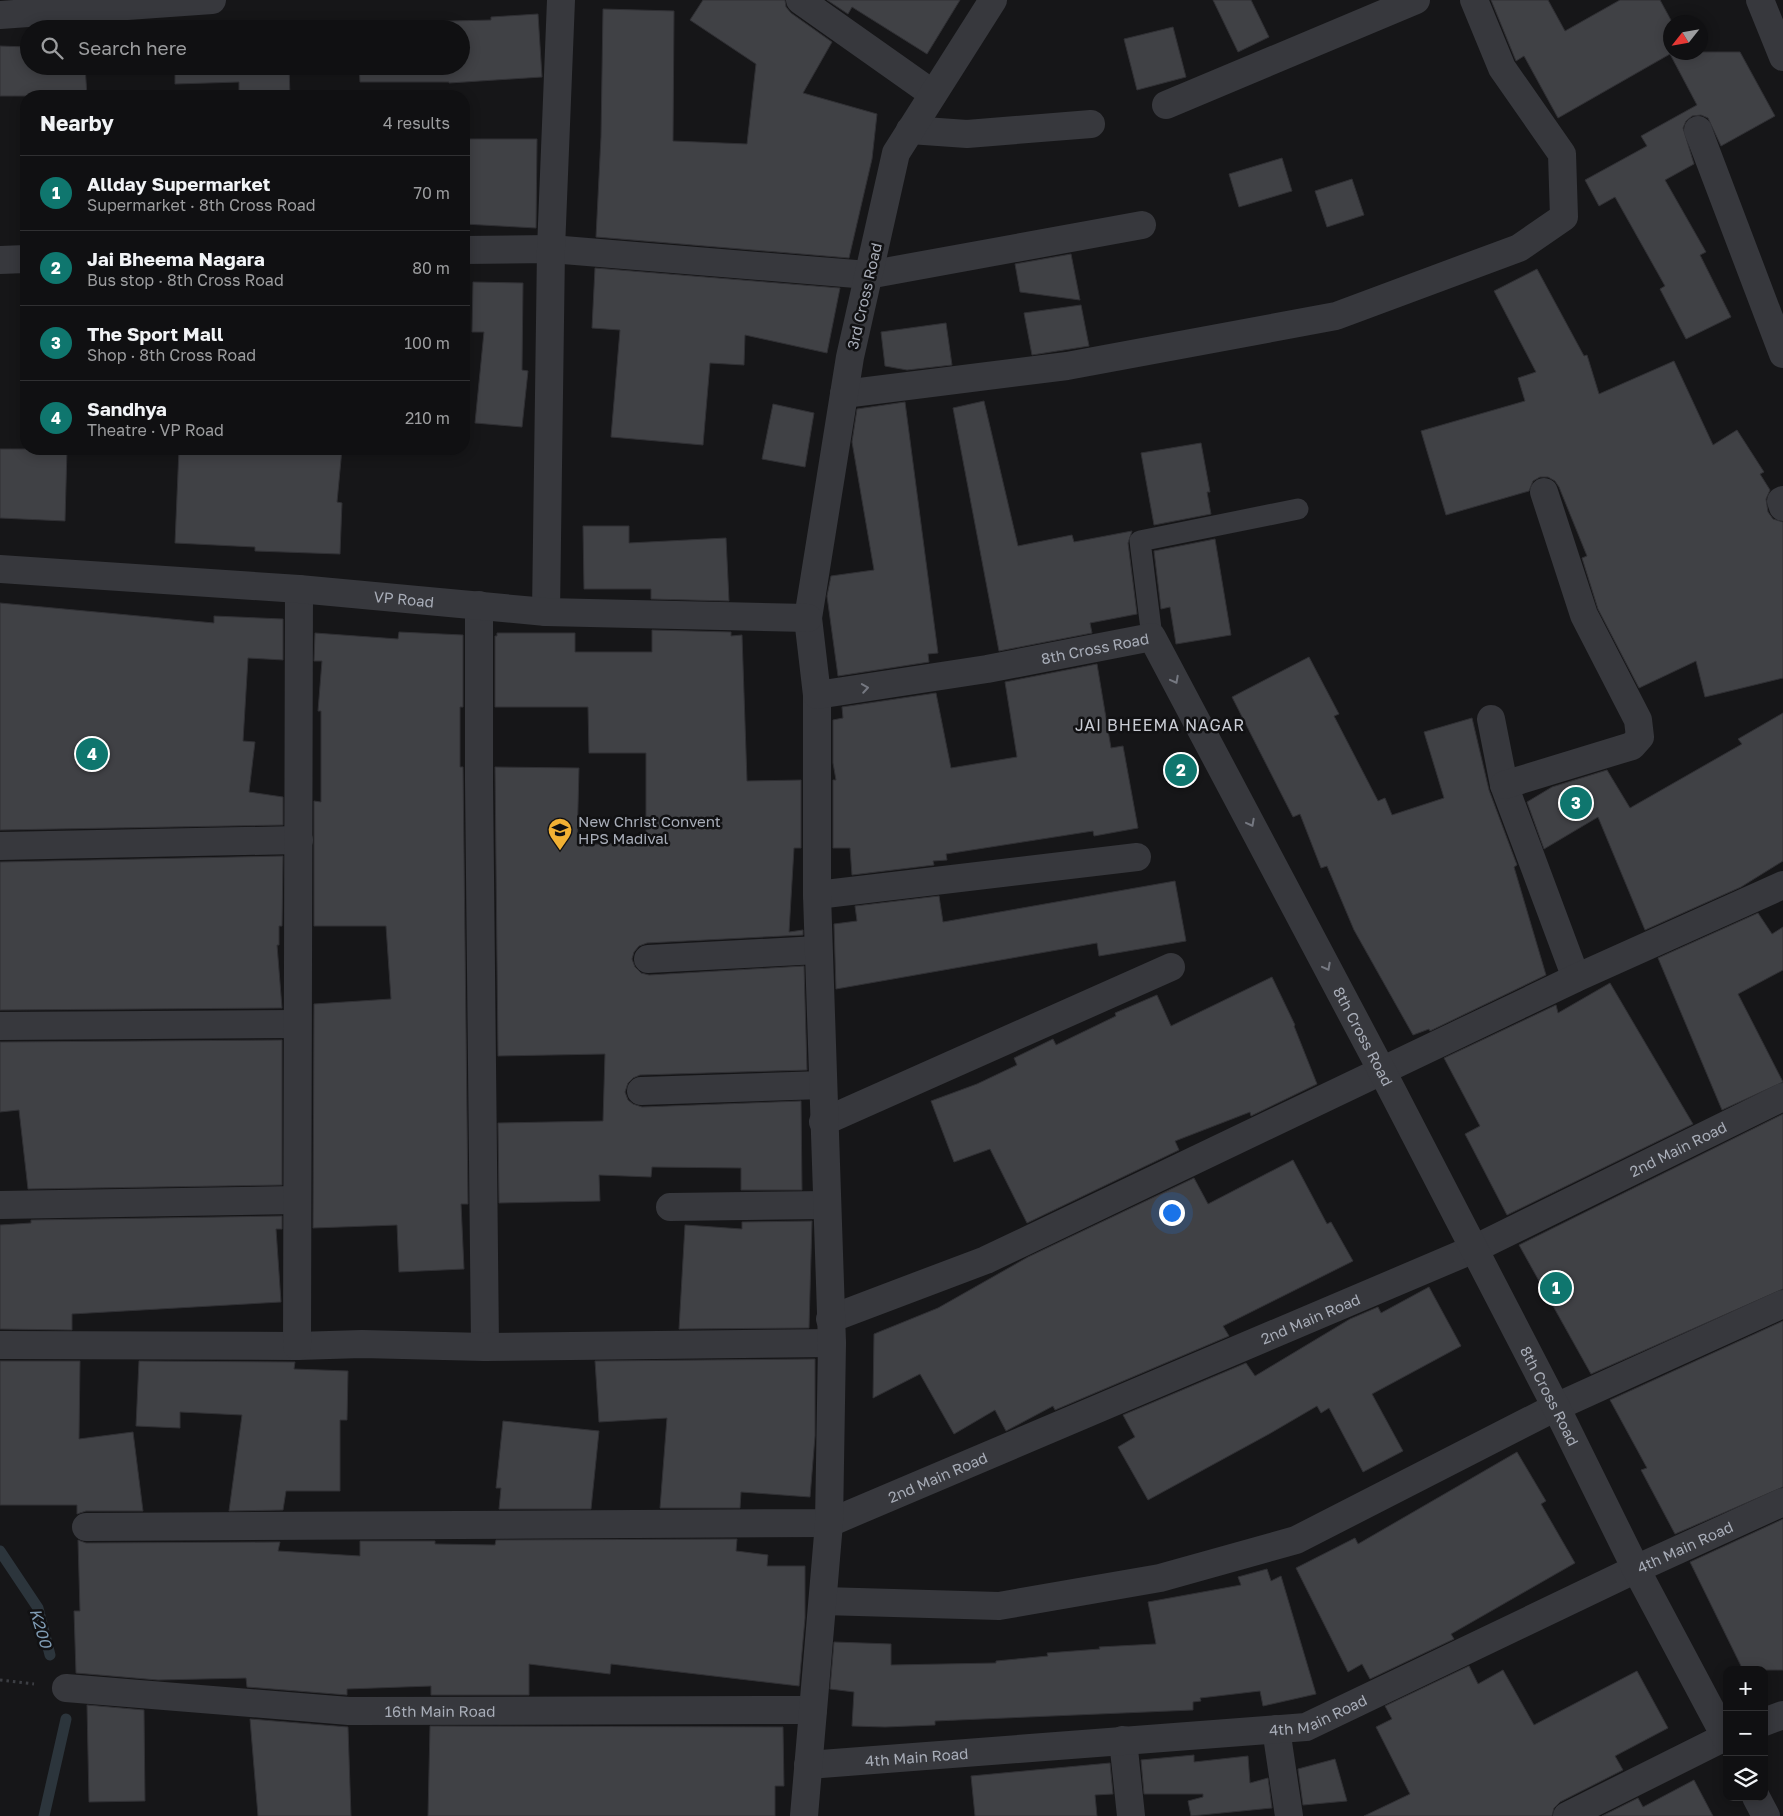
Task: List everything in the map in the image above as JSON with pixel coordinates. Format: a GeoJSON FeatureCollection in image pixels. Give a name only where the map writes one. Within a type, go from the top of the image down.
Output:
{"type":"FeatureCollection","features":[{"type":"Feature","properties":{"kind":"street"},"geometry":{"type":"LineString","coordinates":[[0,15],[212,0]]}},
{"type":"Feature","properties":{"kind":"street"},"geometry":{"type":"LineString","coordinates":[[546,612],[551,249],[561,0]]}},
{"type":"Feature","properties":{"kind":"street"},"geometry":{"type":"LineString","coordinates":[[800,0],[934,94]]}},
{"type":"Feature","properties":{"kind":"street","name":"3rd Cross Road"},"geometry":{"type":"LineString","coordinates":[[804,1816],[829,1523],[831,1331],[818,950],[817,695],[808,618],[844,394],[868,275],[896,153],[993,0]]}},
{"type":"Feature","properties":{"kind":"street"},"geometry":{"type":"LineString","coordinates":[[1166,105],[1416,0]]}},
{"type":"Feature","properties":{"kind":"street"},"geometry":{"type":"LineString","coordinates":[[844,394],[1067,366],[1336,316],[1519,248],[1564,216],[1562,154],[1502,68],[1474,0]]}},
{"type":"Feature","properties":{"kind":"street"},"geometry":{"type":"LineString","coordinates":[[1760,0],[1783,57]]}},
{"type":"Feature","properties":{"kind":"street"},"geometry":{"type":"LineString","coordinates":[[910,130],[967,134],[1092,124]]}},
{"type":"Feature","properties":{"kind":"street"},"geometry":{"type":"LineString","coordinates":[[1698,130],[1783,354]]}},
{"type":"Feature","properties":{"kind":"street"},"geometry":{"type":"LineString","coordinates":[[470,250],[551,249],[868,275],[1142,225]]}},
{"type":"Feature","properties":{"kind":"street"},"geometry":{"type":"LineString","coordinates":[[0,260],[20,260]]}},
{"type":"Feature","properties":{"kind":"street"},"geometry":{"type":"LineString","coordinates":[[1504,785],[1632,746],[1640,736],[1638,720],[1584,615],[1544,492]]}},
{"type":"Feature","properties":{"kind":"street","name":"VP Road"},"geometry":{"type":"LineString","coordinates":[[0,568],[299,589],[546,612],[808,618]]}},
{"type":"Feature","properties":{"kind":"street"},"geometry":{"type":"LineString","coordinates":[[297,1346],[296,1024],[299,840],[299,589]]}},
{"type":"Feature","properties":{"kind":"street"},"geometry":{"type":"LineString","coordinates":[[480,606],[479,781],[485,1347]]}},
{"type":"Feature","properties":{"kind":"street","name":"8th Cross Road"},"geometry":{"type":"LineString","coordinates":[[817,695],[987,669],[1152,636],[1382,1071],[1556,1407],[1636,1569],[1723,1732]]}},
{"type":"Feature","properties":{"kind":"street"},"geometry":{"type":"LineString","coordinates":[[1491,720],[1504,785],[1576,978]]}},
{"type":"Feature","properties":{"kind":"street"},"geometry":{"type":"LineString","coordinates":[[0,846],[299,840]]}},
{"type":"Feature","properties":{"kind":"street"},"geometry":{"type":"LineString","coordinates":[[817,895],[1137,857]]}},
{"type":"Feature","properties":{"kind":"street"},"geometry":{"type":"LineString","coordinates":[[0,1345],[297,1346],[362,1344],[485,1347],[831,1331],[986,1260],[1576,978],[1783,885]]}},
{"type":"Feature","properties":{"kind":"street"},"geometry":{"type":"LineString","coordinates":[[648,960],[818,950]]}},
{"type":"Feature","properties":{"kind":"street"},"geometry":{"type":"LineString","coordinates":[[823,1122],[1171,967]]}},
{"type":"Feature","properties":{"kind":"street"},"geometry":{"type":"LineString","coordinates":[[0,1026],[296,1024]]}},
{"type":"Feature","properties":{"kind":"street"},"geometry":{"type":"LineString","coordinates":[[641,1091],[822,1085]]}},
{"type":"Feature","properties":{"kind":"street","name":"2nd Main Road"},"geometry":{"type":"LineString","coordinates":[[829,1523],[1474,1248],[1783,1097]]}},
{"type":"Feature","properties":{"kind":"street"},"geometry":{"type":"LineString","coordinates":[[0,1205],[296,1200]]}},
{"type":"Feature","properties":{"kind":"street"},"geometry":{"type":"LineString","coordinates":[[670,1207],[826,1205]]}},
{"type":"Feature","properties":{"kind":"street"},"geometry":{"type":"LineString","coordinates":[[823,1601],[999,1606],[1160,1578],[1296,1540],[1556,1407],[1783,1304]]}},
{"type":"Feature","properties":{"kind":"street","name":"4th Main Road"},"geometry":{"type":"LineString","coordinates":[[808,1765],[1306,1727],[1636,1569],[1783,1502]]}},
{"type":"Feature","properties":{"kind":"street"},"geometry":{"type":"LineString","coordinates":[[86,1527],[829,1523]]}},
{"type":"Feature","properties":{"kind":"street","name":"16th Main Road"},"geometry":{"type":"LineString","coordinates":[[66,1688],[349,1711],[814,1710]]}},
{"type":"Feature","properties":{"kind":"street"},"geometry":{"type":"LineString","coordinates":[[1768,1720],[1783,1714]]}},
{"type":"Feature","properties":{"kind":"street"},"geometry":{"type":"LineString","coordinates":[[1276,1729],[1289,1816]]}},
{"type":"Feature","properties":{"kind":"street"},"geometry":{"type":"LineString","coordinates":[[1567,1816],[1723,1739]]}},
{"type":"Feature","properties":{"kind":"street"},"geometry":{"type":"LineString","coordinates":[[1123,1740],[1131,1816]]}},
{"type":"Feature","properties":{"kind":"street"},"geometry":{"type":"LineString","coordinates":[[1758,1801],[1766,1816]]}},
{"type":"Feature","properties":{"kind":"lane"},"geometry":{"type":"LineString","coordinates":[[1152,636],[1140,541],[1298,509]]}},
{"type":"Feature","properties":{"kind":"building"},"geometry":{"type":"Polygon","coordinates":[[[703,0],[785,0],[786,7],[791,13],[832,42],[803,93],[877,114],[872,159],[849,258],[596,237],[601,137],[603,9],[674,11],[673,141],[747,144],[756,64],[690,20],[703,0]]]}},
{"type":"Feature","properties":{"kind":"building"},"geometry":{"type":"Polygon","coordinates":[[[827,0],[960,0],[927,54],[852,7],[848,14],[827,0]]]}},
{"type":"Feature","properties":{"kind":"building"},"geometry":{"type":"Polygon","coordinates":[[[1213,0],[1251,0],[1269,37],[1238,52],[1213,0]]]}},
{"type":"Feature","properties":{"kind":"building"},"geometry":{"type":"Polygon","coordinates":[[[1491,0],[1548,0],[1565,31],[1620,0],[1660,0],[1668,15],[1663,15],[1663,58],[1558,118],[1524,56],[1516,61],[1491,0]]]}},
{"type":"Feature","properties":{"kind":"building"},"geometry":{"type":"Polygon","coordinates":[[[538,14],[542,77],[449,83],[360,82],[360,75],[470,75],[470,21],[491,20],[491,17],[538,14]]]}},
{"type":"Feature","properties":{"kind":"building"},"geometry":{"type":"Polygon","coordinates":[[[1173,27],[1186,77],[1137,90],[1124,39],[1173,27]]]}},
{"type":"Feature","properties":{"kind":"building"},"geometry":{"type":"Polygon","coordinates":[[[0,46],[20,47],[20,75],[86,75],[87,90],[20,90],[20,96],[0,96],[0,46]]]}},
{"type":"Feature","properties":{"kind":"building"},"geometry":{"type":"Polygon","coordinates":[[[1708,52],[1740,52],[1775,116],[1721,146],[1708,118],[1701,115],[1692,116],[1686,121],[1683,128],[1694,164],[1665,180],[1706,252],[1700,255],[1731,317],[1686,339],[1660,289],[1665,286],[1615,197],[1599,206],[1585,180],[1647,146],[1641,136],[1697,105],[1673,60],[1708,60],[1708,52]]]}},
{"type":"Feature","properties":{"kind":"building"},"geometry":{"type":"Polygon","coordinates":[[[175,75],[289,75],[290,90],[239,90],[239,82],[175,84],[175,75]]]}},
{"type":"Feature","properties":{"kind":"building"},"geometry":{"type":"Polygon","coordinates":[[[470,139],[537,139],[536,228],[470,224],[470,139]]]}},
{"type":"Feature","properties":{"kind":"building"},"geometry":{"type":"Polygon","coordinates":[[[1282,158],[1292,191],[1239,207],[1229,174],[1282,158]]]}},
{"type":"Feature","properties":{"kind":"building"},"geometry":{"type":"Polygon","coordinates":[[[1352,179],[1364,215],[1327,227],[1315,191],[1352,179]]]}},
{"type":"Feature","properties":{"kind":"building"},"geometry":{"type":"Polygon","coordinates":[[[1071,254],[1080,300],[1020,292],[1015,264],[1071,254]]]}},
{"type":"Feature","properties":{"kind":"building"},"geometry":{"type":"Polygon","coordinates":[[[595,268],[840,288],[827,353],[745,335],[744,365],[710,363],[703,445],[611,437],[620,330],[592,328],[595,268]]]}},
{"type":"Feature","properties":{"kind":"building"},"geometry":{"type":"Polygon","coordinates":[[[1537,269],[1584,356],[1587,355],[1599,394],[1674,361],[1713,445],[1737,430],[1764,472],[1760,474],[1770,490],[1766,499],[1768,512],[1773,519],[1783,522],[1783,678],[1705,697],[1696,661],[1639,688],[1598,609],[1582,558],[1587,556],[1559,487],[1555,481],[1548,477],[1540,477],[1533,481],[1529,491],[1446,515],[1421,431],[1525,401],[1518,378],[1536,372],[1494,291],[1537,269]]]}},
{"type":"Feature","properties":{"kind":"building"},"geometry":{"type":"Polygon","coordinates":[[[473,282],[523,283],[522,370],[528,371],[522,427],[475,423],[484,332],[472,332],[473,282]]]}},
{"type":"Feature","properties":{"kind":"building"},"geometry":{"type":"Polygon","coordinates":[[[1081,305],[1089,346],[1032,355],[1024,313],[1081,305]]]}},
{"type":"Feature","properties":{"kind":"building"},"geometry":{"type":"Polygon","coordinates":[[[946,323],[952,365],[907,370],[885,366],[881,332],[946,323]]]}},
{"type":"Feature","properties":{"kind":"building"},"geometry":{"type":"Polygon","coordinates":[[[984,401],[1018,546],[1072,535],[1074,542],[1132,531],[1128,543],[1137,614],[1090,623],[1092,633],[999,651],[953,408],[984,401]]]}},
{"type":"Feature","properties":{"kind":"building"},"geometry":{"type":"Polygon","coordinates":[[[905,402],[938,653],[928,654],[929,662],[838,676],[827,596],[831,576],[874,570],[852,442],[857,409],[905,402]]]}},
{"type":"Feature","properties":{"kind":"building"},"geometry":{"type":"Polygon","coordinates":[[[773,404],[814,413],[805,467],[762,459],[773,404]]]}},
{"type":"Feature","properties":{"kind":"building"},"geometry":{"type":"Polygon","coordinates":[[[1201,443],[1210,492],[1207,492],[1211,514],[1154,525],[1141,453],[1201,443]]]}},
{"type":"Feature","properties":{"kind":"building"},"geometry":{"type":"Polygon","coordinates":[[[0,449],[20,449],[20,455],[67,455],[65,521],[0,518],[0,449]]]}},
{"type":"Feature","properties":{"kind":"building"},"geometry":{"type":"Polygon","coordinates":[[[179,455],[341,455],[337,502],[342,503],[340,554],[255,551],[255,547],[175,543],[179,455]]]}},
{"type":"Feature","properties":{"kind":"building"},"geometry":{"type":"Polygon","coordinates":[[[583,526],[629,526],[629,543],[726,538],[729,601],[651,599],[651,589],[584,589],[583,526]]]}},
{"type":"Feature","properties":{"kind":"building"},"geometry":{"type":"Polygon","coordinates":[[[1215,539],[1231,635],[1176,644],[1170,607],[1161,609],[1154,551],[1215,539]]]}},
{"type":"Feature","properties":{"kind":"building"},"geometry":{"type":"Polygon","coordinates":[[[0,603],[214,623],[214,616],[283,619],[283,660],[248,658],[243,741],[255,742],[249,792],[283,797],[283,825],[0,830],[0,603]]]}},
{"type":"Feature","properties":{"kind":"building"},"geometry":{"type":"Polygon","coordinates":[[[652,630],[731,632],[731,636],[742,635],[747,781],[801,780],[801,848],[794,848],[789,932],[803,930],[803,935],[647,943],[639,946],[634,952],[632,959],[635,967],[641,973],[649,975],[804,966],[807,1070],[640,1075],[628,1083],[625,1092],[628,1100],[642,1107],[801,1101],[802,1190],[741,1190],[741,1168],[652,1167],[651,1177],[599,1175],[600,1201],[499,1203],[498,1123],[603,1121],[605,1054],[498,1056],[495,767],[579,768],[577,845],[646,842],[646,753],[589,753],[588,707],[495,707],[495,636],[497,636],[497,633],[575,633],[575,652],[652,652],[652,630]]]}},
{"type":"Feature","properties":{"kind":"building"},"geometry":{"type":"Polygon","coordinates":[[[399,632],[463,635],[463,707],[460,707],[460,767],[463,767],[468,1204],[461,1204],[464,1269],[399,1272],[397,1225],[313,1228],[314,1004],[391,999],[386,926],[314,926],[314,801],[321,802],[321,711],[318,711],[322,661],[314,661],[315,633],[398,639],[399,632]]]}},
{"type":"Feature","properties":{"kind":"building"},"geometry":{"type":"Polygon","coordinates":[[[1309,657],[1339,714],[1334,716],[1378,801],[1385,798],[1392,815],[1444,798],[1424,732],[1472,718],[1489,790],[1517,865],[1514,867],[1546,975],[1430,1031],[1429,1029],[1413,1035],[1354,930],[1327,866],[1321,868],[1300,814],[1293,817],[1232,697],[1309,657]]]}},
{"type":"Feature","properties":{"kind":"building"},"geometry":{"type":"Polygon","coordinates":[[[1097,664],[1111,748],[1123,746],[1138,828],[1094,836],[1093,831],[946,854],[947,860],[933,861],[934,865],[852,875],[850,848],[833,848],[833,780],[836,780],[833,763],[833,720],[843,718],[842,707],[936,693],[951,768],[1017,757],[1005,682],[1097,664]]]}},
{"type":"Feature","properties":{"kind":"building"},"geometry":{"type":"Polygon","coordinates":[[[1783,713],[1783,861],[1741,887],[1645,930],[1598,817],[1544,849],[1527,802],[1552,787],[1607,770],[1630,808],[1742,744],[1738,739],[1783,713]]]}},
{"type":"Feature","properties":{"kind":"building"},"geometry":{"type":"Polygon","coordinates":[[[283,856],[282,926],[279,926],[279,945],[277,945],[282,1008],[0,1010],[0,862],[283,856]]]}},
{"type":"Feature","properties":{"kind":"building"},"geometry":{"type":"Polygon","coordinates":[[[1175,881],[1186,941],[1099,956],[1097,943],[836,989],[834,924],[857,921],[855,906],[939,896],[943,922],[1175,881]]]}},
{"type":"Feature","properties":{"kind":"building"},"geometry":{"type":"Polygon","coordinates":[[[1758,913],[1772,934],[1783,927],[1783,970],[1738,994],[1783,1082],[1722,1110],[1658,958],[1758,913]]]}},
{"type":"Feature","properties":{"kind":"building"},"geometry":{"type":"Polygon","coordinates":[[[1272,977],[1295,1025],[1317,1084],[1251,1116],[1250,1112],[1175,1141],[1179,1150],[1027,1223],[990,1149],[954,1162],[931,1101],[977,1084],[1017,1065],[1014,1058],[1053,1039],[1056,1045],[1116,1016],[1115,1013],[1157,995],[1171,1026],[1272,977]]]}},
{"type":"Feature","properties":{"kind":"building"},"geometry":{"type":"Polygon","coordinates":[[[1610,983],[1693,1124],[1507,1215],[1465,1134],[1480,1126],[1444,1058],[1556,1005],[1558,1013],[1610,983]]]}},
{"type":"Feature","properties":{"kind":"building"},"geometry":{"type":"Polygon","coordinates":[[[282,1040],[282,1185],[28,1189],[19,1110],[0,1112],[0,1042],[282,1040]]]}},
{"type":"Feature","properties":{"kind":"building"},"geometry":{"type":"Polygon","coordinates":[[[1783,1114],[1783,1289],[1591,1374],[1519,1245],[1783,1114]]]}},
{"type":"Feature","properties":{"kind":"building"},"geometry":{"type":"Polygon","coordinates":[[[1293,1160],[1327,1224],[1331,1222],[1353,1261],[1223,1326],[1229,1336],[1055,1410],[1053,1406],[1006,1431],[995,1410],[954,1434],[920,1374],[873,1398],[874,1334],[938,1308],[1028,1257],[1194,1178],[1208,1204],[1293,1160]]]}},
{"type":"Feature","properties":{"kind":"building"},"geometry":{"type":"Polygon","coordinates":[[[282,1216],[282,1229],[276,1229],[281,1302],[72,1314],[72,1330],[0,1329],[0,1225],[31,1223],[31,1220],[282,1216]]]}},
{"type":"Feature","properties":{"kind":"building"},"geometry":{"type":"Polygon","coordinates":[[[812,1221],[809,1328],[679,1329],[685,1225],[742,1229],[742,1222],[812,1221]]]}},
{"type":"Feature","properties":{"kind":"building"},"geometry":{"type":"Polygon","coordinates":[[[1429,1287],[1461,1346],[1372,1394],[1403,1451],[1363,1472],[1329,1408],[1321,1413],[1317,1406],[1148,1500],[1118,1447],[1135,1437],[1123,1415],[1246,1363],[1255,1376],[1350,1319],[1378,1307],[1381,1313],[1429,1287]]]}},
{"type":"Feature","properties":{"kind":"building"},"geometry":{"type":"Polygon","coordinates":[[[1783,1321],[1783,1487],[1675,1534],[1641,1470],[1647,1468],[1610,1400],[1783,1321]]]}},
{"type":"Feature","properties":{"kind":"building"},"geometry":{"type":"Polygon","coordinates":[[[815,1359],[815,1436],[810,1497],[741,1492],[740,1508],[660,1508],[667,1418],[599,1422],[595,1361],[815,1359]]]}},
{"type":"Feature","properties":{"kind":"building"},"geometry":{"type":"Polygon","coordinates":[[[0,1361],[80,1361],[79,1439],[133,1432],[143,1511],[86,1511],[77,1514],[77,1505],[0,1505],[0,1361]]]}},
{"type":"Feature","properties":{"kind":"building"},"geometry":{"type":"Polygon","coordinates":[[[139,1361],[295,1362],[294,1369],[348,1371],[347,1420],[340,1420],[340,1491],[286,1491],[283,1510],[229,1511],[242,1415],[180,1412],[180,1428],[136,1426],[139,1361]]]}},
{"type":"Feature","properties":{"kind":"building"},"geometry":{"type":"Polygon","coordinates":[[[503,1421],[599,1431],[591,1509],[499,1509],[501,1488],[496,1488],[503,1421]]]}},
{"type":"Feature","properties":{"kind":"building"},"geometry":{"type":"Polygon","coordinates":[[[1517,1452],[1546,1501],[1541,1504],[1575,1563],[1451,1634],[1454,1639],[1370,1679],[1362,1664],[1348,1672],[1296,1568],[1355,1538],[1358,1544],[1517,1452]]]}},
{"type":"Feature","properties":{"kind":"building"},"geometry":{"type":"Polygon","coordinates":[[[1783,1519],[1783,1670],[1768,1670],[1768,1666],[1741,1666],[1690,1562],[1783,1519]]]}},
{"type":"Feature","properties":{"kind":"building"},"geometry":{"type":"Polygon","coordinates":[[[737,1539],[736,1551],[768,1555],[767,1566],[805,1566],[805,1618],[799,1686],[611,1664],[610,1674],[529,1664],[529,1695],[431,1695],[431,1686],[347,1689],[347,1695],[247,1687],[246,1678],[158,1680],[76,1673],[74,1611],[80,1611],[78,1540],[86,1543],[280,1542],[278,1551],[360,1556],[360,1541],[435,1541],[435,1544],[495,1545],[496,1540],[737,1539]]]}},
{"type":"Feature","properties":{"kind":"building"},"geometry":{"type":"Polygon","coordinates":[[[1267,1569],[1271,1581],[1281,1576],[1316,1694],[1263,1706],[1260,1691],[1200,1698],[1201,1701],[1193,1702],[1193,1710],[935,1721],[935,1725],[885,1727],[852,1726],[854,1692],[830,1689],[834,1642],[891,1644],[891,1665],[996,1663],[996,1661],[1048,1656],[1047,1653],[1100,1649],[1099,1647],[1156,1644],[1148,1602],[1241,1585],[1238,1577],[1267,1569]]]}},
{"type":"Feature","properties":{"kind":"building"},"geometry":{"type":"Polygon","coordinates":[[[1469,1666],[1478,1684],[1503,1670],[1534,1725],[1637,1671],[1668,1728],[1615,1756],[1623,1770],[1560,1802],[1554,1808],[1552,1816],[1364,1816],[1410,1794],[1376,1727],[1392,1719],[1385,1706],[1469,1666]]]}},
{"type":"Feature","properties":{"kind":"building"},"geometry":{"type":"Polygon","coordinates":[[[87,1705],[144,1710],[145,1801],[89,1802],[87,1705]]]}},
{"type":"Feature","properties":{"kind":"building"},"geometry":{"type":"Polygon","coordinates":[[[250,1719],[348,1727],[351,1816],[258,1816],[250,1719]]]}},
{"type":"Feature","properties":{"kind":"building"},"geometry":{"type":"Polygon","coordinates":[[[430,1726],[783,1727],[784,1786],[775,1786],[775,1816],[428,1816],[430,1726]]]}},
{"type":"Feature","properties":{"kind":"building"},"geometry":{"type":"Polygon","coordinates":[[[1194,1755],[1194,1762],[1248,1756],[1250,1783],[1268,1778],[1272,1808],[1191,1816],[1188,1801],[1203,1797],[1203,1794],[1144,1794],[1141,1760],[1194,1755]]]}},
{"type":"Feature","properties":{"kind":"building"},"geometry":{"type":"Polygon","coordinates":[[[1335,1759],[1347,1801],[1303,1805],[1298,1769],[1335,1759]]]}},
{"type":"Feature","properties":{"kind":"building"},"geometry":{"type":"Polygon","coordinates":[[[1110,1763],[1113,1794],[1095,1795],[1097,1816],[975,1816],[971,1776],[1110,1763]]]}},
{"type":"Feature","properties":{"kind":"building"},"geometry":{"type":"Polygon","coordinates":[[[1694,1780],[1713,1816],[1602,1816],[1638,1798],[1643,1807],[1694,1780]]]}},
{"type":"Feature","properties":{"kind":"waterway","name":"K200"},"geometry":{"type":"LineString","coordinates":[[0,1551],[38,1608],[50,1655]]}},
{"type":"Feature","properties":{"kind":"waterway","name":"K200"},"geometry":{"type":"LineString","coordinates":[[44,1816],[66,1719]]}},
{"type":"Feature","properties":{"kind":"place","name":"Sandhya"},"geometry":{"type":"Point","coordinates":[92,754]}},
{"type":"Feature","properties":{"kind":"place","name":"Jai Bheema Nagara"},"geometry":{"type":"Point","coordinates":[1181,770]}},
{"type":"Feature","properties":{"kind":"place","name":"The Sport Mall"},"geometry":{"type":"Point","coordinates":[1576,803]}},
{"type":"Feature","properties":{"kind":"place","name":"New Christ Convent HPS Madival"},"geometry":{"type":"Point","coordinates":[560,851]}},
{"type":"Feature","properties":{"kind":"place","name":"Allday Supermarket"},"geometry":{"type":"Point","coordinates":[1556,1288]}},
{"type":"Feature","properties":{"kind":"district","name":"JAI BHEEMA NAGAR"},"geometry":{"type":"Point","coordinates":[1160,725]}}]}
